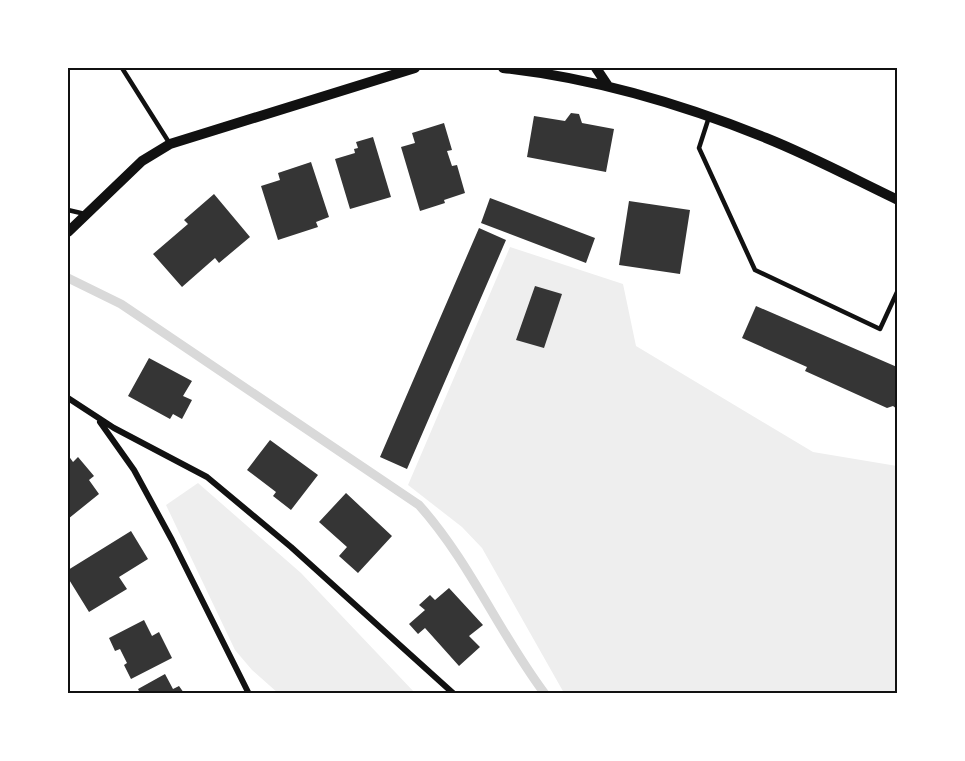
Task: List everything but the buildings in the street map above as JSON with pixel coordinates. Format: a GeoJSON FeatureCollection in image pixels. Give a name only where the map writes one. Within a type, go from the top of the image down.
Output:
{"type":"FeatureCollection","features":[{"type":"Feature","properties":{"kind":"street"},"geometry":{"type":"LineString","coordinates":[[68,232],[142,161],[170,144],[415,68]]}},
{"type":"Feature","properties":{"kind":"street"},"geometry":{"type":"LineString","coordinates":[[503,68],[608,86],[709,117],[768,139],[897,200]]}},
{"type":"Feature","properties":{"kind":"street"},"geometry":{"type":"LineString","coordinates":[[556,68],[566,78]]}},
{"type":"Feature","properties":{"kind":"street"},"geometry":{"type":"LineString","coordinates":[[596,68],[608,86]]}},
{"type":"Feature","properties":{"kind":"street"},"geometry":{"type":"LineString","coordinates":[[68,398],[96,417],[207,477],[291,547],[454,693]]}},
{"type":"Feature","properties":{"kind":"street"},"geometry":{"type":"LineString","coordinates":[[96,417],[134,470],[249,693]]}},
{"type":"Feature","properties":{"kind":"lane"},"geometry":{"type":"LineString","coordinates":[[122,68],[170,144]]}},
{"type":"Feature","properties":{"kind":"lane"},"geometry":{"type":"LineString","coordinates":[[709,117],[699,148],[755,270],[880,329],[897,290]]}},
{"type":"Feature","properties":{"kind":"lane"},"geometry":{"type":"LineString","coordinates":[[68,210],[85,214]]}},
{"type":"Feature","properties":{"kind":"shaded area"},"geometry":{"type":"Polygon","coordinates":[[[510,247],[623,284],[636,346],[813,452],[897,466],[897,693],[564,693],[482,548],[462,527],[408,485],[510,247]]]}},
{"type":"Feature","properties":{"kind":"shaded area"},"geometry":{"type":"Polygon","coordinates":[[[198,483],[301,573],[415,693],[278,693],[252,670],[235,650],[166,505],[198,483]]]}},
{"type":"Feature","properties":{"kind":"waterway"},"geometry":{"type":"LineString","coordinates":[[68,278],[121,304],[419,505],[454,550],[528,671],[545,694]]}}]}
